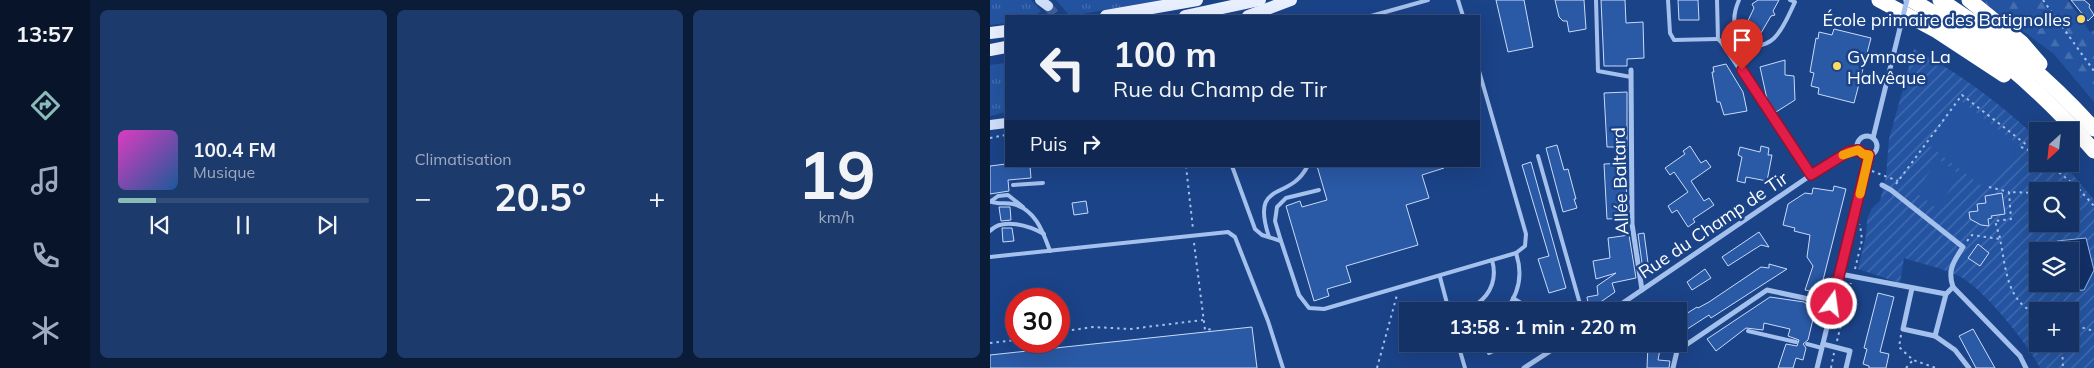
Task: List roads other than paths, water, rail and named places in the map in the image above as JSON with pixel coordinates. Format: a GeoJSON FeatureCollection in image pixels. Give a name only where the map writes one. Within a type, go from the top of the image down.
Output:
{"type":"FeatureCollection","features":[{"type":"Feature","properties":{"kind":"highway"},"geometry":{"type":"LineString","coordinates":[[1879,0],[1959,44],[2014,82],[2029,84]]}},
{"type":"Feature","properties":{"kind":"highway"},"geometry":{"type":"LineString","coordinates":[[1909,0],[1984,47],[2029,84],[2094,151]]}},
{"type":"Feature","properties":{"kind":"highway"},"geometry":{"type":"LineString","coordinates":[[1940,0],[2015,52],[2045,78],[2094,129]]}},
{"type":"Feature","properties":{"kind":"highway"},"geometry":{"type":"LineString","coordinates":[[1969,0],[2021,42],[2042,67],[2045,78]]}},
{"type":"Feature","properties":{"kind":"main road"},"geometry":{"type":"LineString","coordinates":[[1112,15],[1197,0]]}},
{"type":"Feature","properties":{"kind":"main road"},"geometry":{"type":"LineString","coordinates":[[1190,15],[1260,0]]}},
{"type":"Feature","properties":{"kind":"main road"},"geometry":{"type":"LineString","coordinates":[[1251,15],[1291,0]]}},
{"type":"Feature","properties":{"kind":"main road"},"geometry":{"type":"LineString","coordinates":[[990,33],[1005,31]]}},
{"type":"Feature","properties":{"kind":"main road"},"geometry":{"type":"LineString","coordinates":[[990,50],[1005,47]]}},
{"type":"Feature","properties":{"kind":"main road"},"geometry":{"type":"LineString","coordinates":[[990,125],[1005,123]]}},
{"type":"Feature","properties":{"kind":"street"},"geometry":{"type":"LineString","coordinates":[[1873,138],[1867,136],[1861,138],[1858,142],[1858,150],[1863,154],[1869,155],[1874,152],[1876,147],[1873,138],[1900,28],[1909,0]]}},
{"type":"Feature","properties":{"kind":"street"},"geometry":{"type":"LineString","coordinates":[[1723,44],[1811,175]]}},
{"type":"Feature","properties":{"kind":"street","name":"Allée Baltard"},"geometry":{"type":"LineString","coordinates":[[1631,74],[1632,224],[1642,290]]}},
{"type":"Feature","properties":{"kind":"street","name":"Rue du Champ de Tir"},"geometry":{"type":"LineString","coordinates":[[1624,302],[1811,175],[1848,152],[1858,150]]}},
{"type":"Feature","properties":{"kind":"street"},"geometry":{"type":"LineString","coordinates":[[1817,368],[1869,155]]}},
{"type":"Feature","properties":{"kind":"street"},"geometry":{"type":"LineString","coordinates":[[1882,184],[1963,247],[1951,265],[1950,279],[1953,287],[2020,356],[2026,368]]}},
{"type":"Feature","properties":{"kind":"street"},"geometry":{"type":"LineString","coordinates":[[1840,274],[1946,294]]}},
{"type":"Feature","properties":{"kind":"street"},"geometry":{"type":"LineString","coordinates":[[1935,336],[1946,294],[1953,287]]}},
{"type":"Feature","properties":{"kind":"street"},"geometry":{"type":"LineString","coordinates":[[1912,288],[1903,329],[1935,336],[1955,350],[1969,368]]}},
{"type":"Feature","properties":{"kind":"street"},"geometry":{"type":"LineString","coordinates":[[1673,368],[1677,351],[1767,290],[1832,304]]}},
{"type":"Feature","properties":{"kind":"street"},"geometry":{"type":"LineString","coordinates":[[1822,346],[1850,351],[1846,368]]}},
{"type":"Feature","properties":{"kind":"street"},"geometry":{"type":"LineString","coordinates":[[1524,368],[1549,352]]}},
{"type":"Feature","properties":{"kind":"lane"},"geometry":{"type":"LineString","coordinates":[[1375,15],[1428,0]]}},
{"type":"Feature","properties":{"kind":"lane"},"geometry":{"type":"LineString","coordinates":[[1458,0],[1463,15]]}},
{"type":"Feature","properties":{"kind":"lane"},"geometry":{"type":"LineString","coordinates":[[1596,0],[1598,71],[1631,74]]}},
{"type":"Feature","properties":{"kind":"lane"},"geometry":{"type":"LineString","coordinates":[[1668,0],[1670,33],[1674,40],[1718,39]]}},
{"type":"Feature","properties":{"kind":"lane"},"geometry":{"type":"LineString","coordinates":[[1717,0],[1718,39],[1723,44]]}},
{"type":"Feature","properties":{"kind":"lane"},"geometry":{"type":"LineString","coordinates":[[1740,0],[1734,11],[1733,20],[1738,36],[1745,43],[1761,46],[1770,42],[1779,33],[1795,2],[1790,0]]}},
{"type":"Feature","properties":{"kind":"lane"},"geometry":{"type":"LineString","coordinates":[[1731,54],[1745,43]]}},
{"type":"Feature","properties":{"kind":"lane"},"geometry":{"type":"LineString","coordinates":[[1319,190],[1281,202],[1275,212],[1281,240],[1299,295],[1309,308],[1324,309],[1440,277],[1516,253],[1525,246],[1526,234],[1480,74]]}},
{"type":"Feature","properties":{"kind":"lane"},"geometry":{"type":"LineString","coordinates":[[1538,156],[1579,302]]}},
{"type":"Feature","properties":{"kind":"lane"},"geometry":{"type":"LineString","coordinates":[[1232,167],[1255,229],[1269,237],[1281,240]]}},
{"type":"Feature","properties":{"kind":"lane"},"geometry":{"type":"LineString","coordinates":[[1269,237],[1264,220],[1265,204],[1275,192],[1299,179],[1307,167]]}},
{"type":"Feature","properties":{"kind":"lane"},"geometry":{"type":"LineString","coordinates":[[1013,185],[1043,183]]}},
{"type":"Feature","properties":{"kind":"lane"},"geometry":{"type":"LineString","coordinates":[[990,202],[998,196],[1008,195],[1037,220],[1050,251]]}},
{"type":"Feature","properties":{"kind":"lane"},"geometry":{"type":"LineString","coordinates":[[990,202],[1014,204],[1026,210]]}},
{"type":"Feature","properties":{"kind":"lane"},"geometry":{"type":"LineString","coordinates":[[990,231],[996,226],[1012,224],[1030,227],[1044,234]]}},
{"type":"Feature","properties":{"kind":"lane"},"geometry":{"type":"LineString","coordinates":[[990,257],[1228,232],[1235,236],[1268,321],[1283,368]]}},
{"type":"Feature","properties":{"kind":"lane"},"geometry":{"type":"LineString","coordinates":[[1511,302],[1520,276],[1516,253]]}},
{"type":"Feature","properties":{"kind":"lane"},"geometry":{"type":"LineString","coordinates":[[1479,302],[1489,291],[1494,281],[1495,270],[1492,260]]}},
{"type":"Feature","properties":{"kind":"lane"},"geometry":{"type":"LineString","coordinates":[[1440,277],[1447,302]]}},
{"type":"Feature","properties":{"kind":"lane"},"geometry":{"type":"LineString","coordinates":[[1513,298],[1519,302]]}},
{"type":"Feature","properties":{"kind":"lane"},"geometry":{"type":"LineString","coordinates":[[1748,331],[1796,342]]}},
{"type":"Feature","properties":{"kind":"lane"},"geometry":{"type":"LineString","coordinates":[[1807,344],[1822,346]]}},
{"type":"Feature","properties":{"kind":"lane"},"geometry":{"type":"LineString","coordinates":[[1460,352],[1465,368]]}},
{"type":"Feature","properties":{"kind":"tunnel"},"geometry":{"type":"LineString","coordinates":[[1048,6],[1055,15]]}},
{"type":"Feature","properties":{"kind":"place","name":"École primaire des Batignolles"},"geometry":{"type":"Point","coordinates":[2081,19]}},
{"type":"Feature","properties":{"kind":"place","name":"Gymnase La Halvêque"},"geometry":{"type":"Point","coordinates":[1837,66]}}]}
